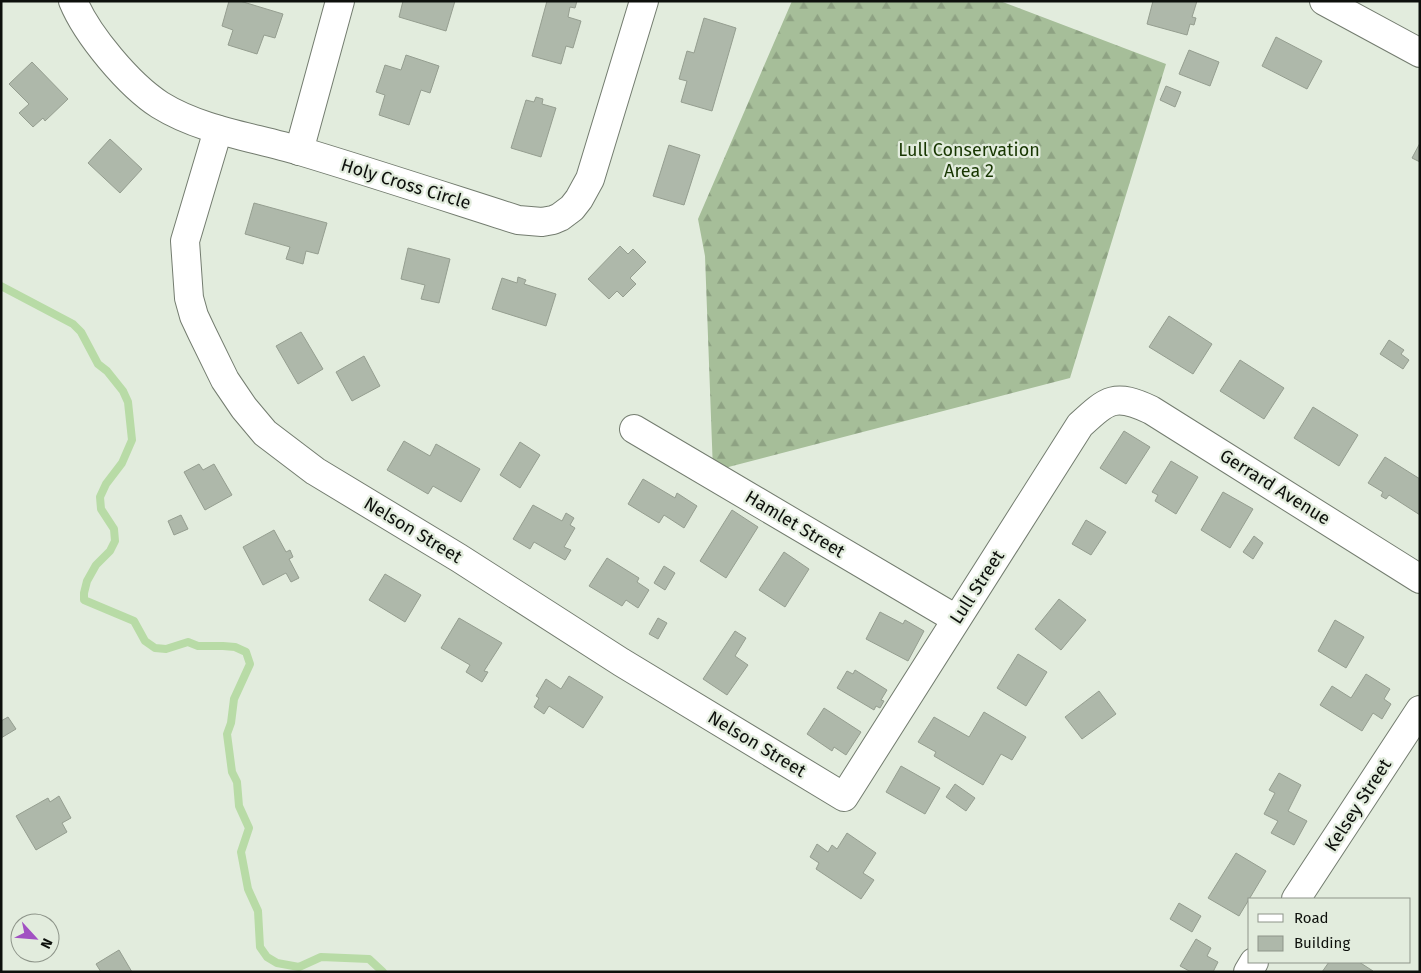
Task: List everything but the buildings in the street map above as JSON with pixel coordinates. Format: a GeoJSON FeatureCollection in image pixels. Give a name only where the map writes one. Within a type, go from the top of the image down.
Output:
{"type":"FeatureCollection","features":[{"type":"Feature","properties":{"kind":"street","name":"Holy Cross Circle"},"geometry":{"type":"LineString","coordinates":[[73,1],[87,29],[113,60],[143,92],[160,105],[178,114],[218,130],[299,151],[518,220],[542,222],[553,220],[572,208],[590,179],[644,1]]}},
{"type":"Feature","properties":{"kind":"street"},"geometry":{"type":"LineString","coordinates":[[299,151],[340,1]]}},
{"type":"Feature","properties":{"kind":"street"},"geometry":{"type":"LineString","coordinates":[[1324,1],[1420,53]]}},
{"type":"Feature","properties":{"kind":"street","name":"Nelson Street"},"geometry":{"type":"LineString","coordinates":[[218,130],[185,241],[189,298],[194,316],[225,380],[244,408],[265,433],[315,471],[460,558],[621,662],[844,797]]}},
{"type":"Feature","properties":{"kind":"street","name":"Lull Street"},"geometry":{"type":"LineString","coordinates":[[844,797],[1080,425],[1094,412],[1108,403],[1128,400]]}},
{"type":"Feature","properties":{"kind":"street","name":"Gerrard Avenue"},"geometry":{"type":"LineString","coordinates":[[1128,400],[1151,410],[1420,578]]}},
{"type":"Feature","properties":{"kind":"street","name":"Hamlet Street"},"geometry":{"type":"LineString","coordinates":[[634,430],[956,619]]}},
{"type":"Feature","properties":{"kind":"street","name":"Kelsey Street"},"geometry":{"type":"LineString","coordinates":[[1297,898],[1420,710]]}},
{"type":"Feature","properties":{"kind":"green space","name":"Lull Conservation Area 2"},"geometry":{"type":"Polygon","coordinates":[[[792,1],[1000,1],[1166,64],[1070,378],[713,471],[705,256],[698,219],[792,1]]]}},
{"type":"Feature","properties":{"kind":"waterway"},"geometry":{"type":"LineString","coordinates":[[1,286],[73,324],[81,332],[98,364],[107,371],[123,391],[128,402],[132,440],[122,463],[106,484],[100,497],[101,509],[114,529],[115,541],[110,551],[96,565],[87,581],[84,600],[134,621],[145,641],[155,648],[166,649],[188,642],[198,646],[235,647],[246,652],[250,664],[234,699],[231,723],[227,734],[232,772],[237,782],[239,806],[249,828],[241,852],[248,889],[258,911],[260,947],[267,957],[277,963],[299,967],[321,957],[369,959],[383,972]]}}]}
